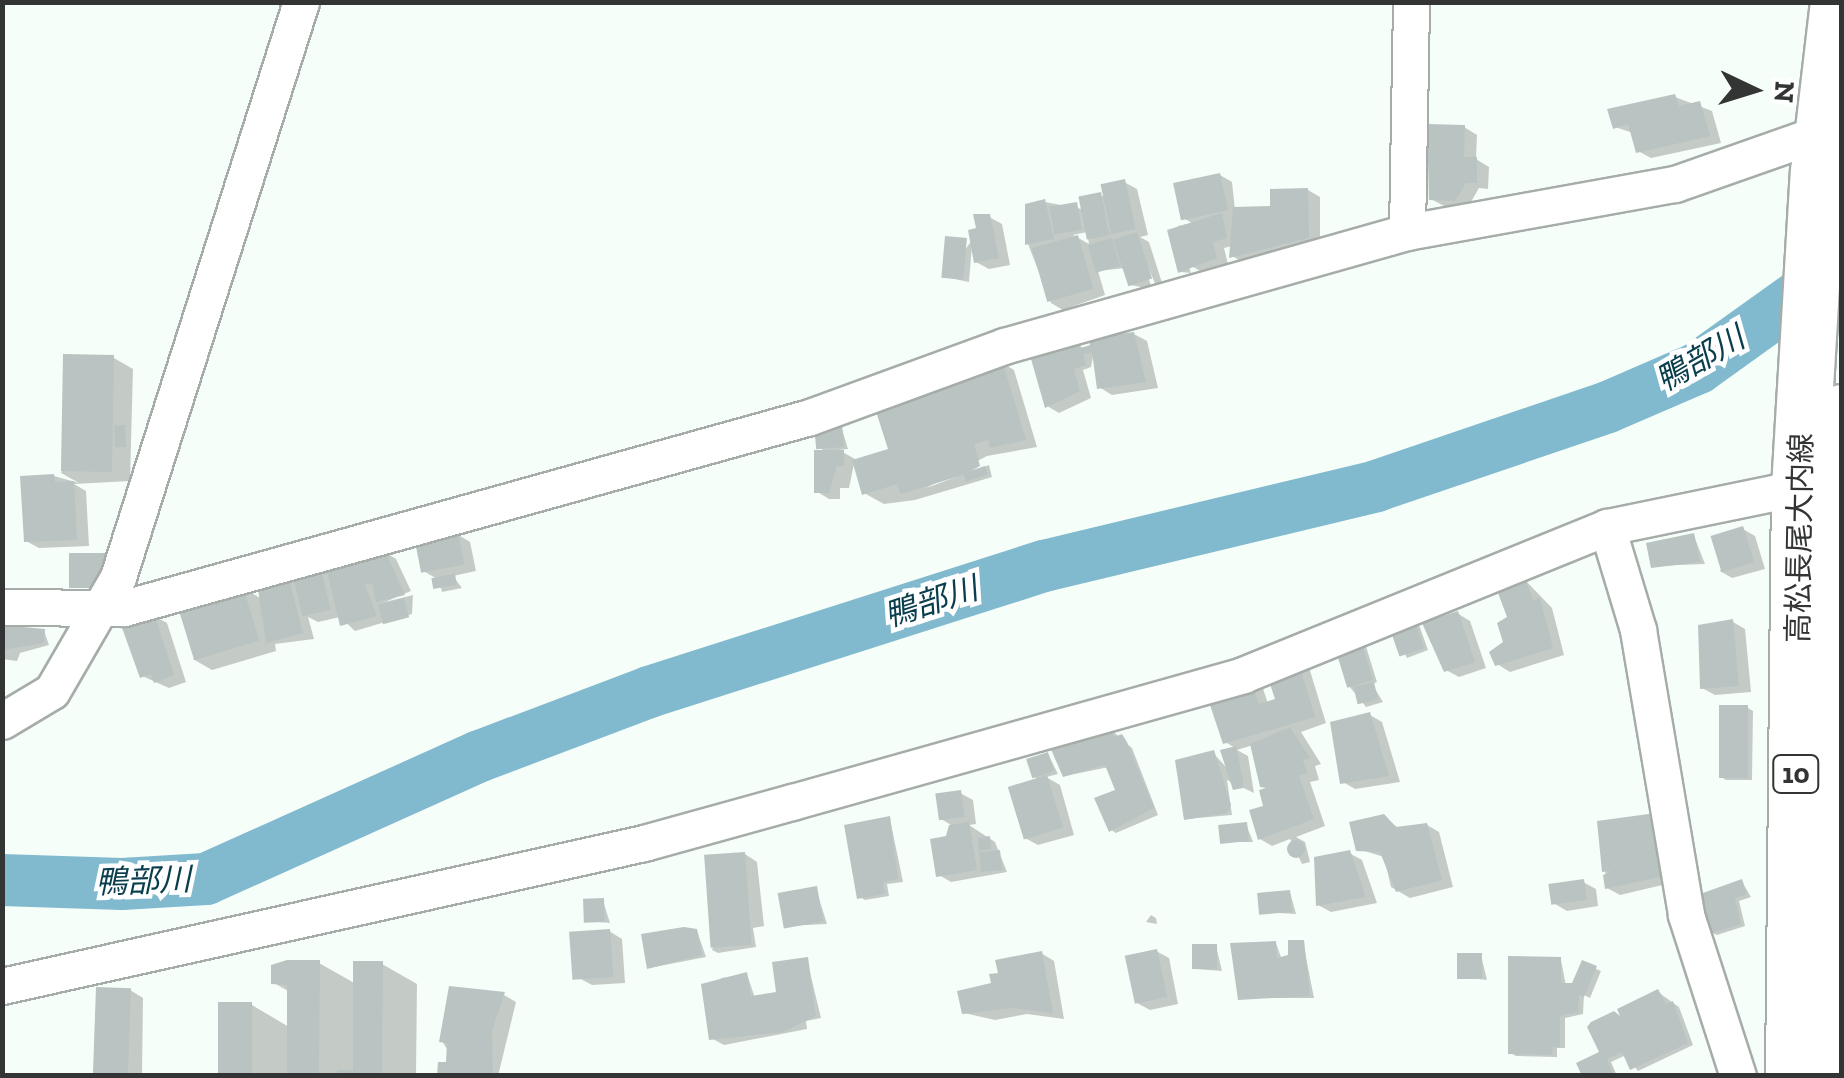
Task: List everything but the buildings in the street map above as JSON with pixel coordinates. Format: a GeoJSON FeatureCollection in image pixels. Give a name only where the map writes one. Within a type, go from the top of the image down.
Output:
{"type":"FeatureCollection","features":[{"type":"Feature","properties":{"kind":"main road","name":"高松長尾大内線"},"geometry":{"type":"LineString","coordinates":[[1832,1076],[1823,476],[1828,143],[1838,2]]}},
{"type":"Feature","properties":{"kind":"main road","name":"高松長尾大内線"},"geometry":{"type":"LineString","coordinates":[[1793,1076],[1823,476],[1842,404]]}},
{"type":"Feature","properties":{"kind":"street"},"geometry":{"type":"LineString","coordinates":[[2,720],[52,692],[99,612],[150,492],[301,2]]}},
{"type":"Feature","properties":{"kind":"street"},"geometry":{"type":"LineString","coordinates":[[1407,232],[1411,2]]}},
{"type":"Feature","properties":{"kind":"street"},"geometry":{"type":"LineString","coordinates":[[2,607],[99,612],[810,417],[1004,346],[1407,232],[1675,184],[1828,143]]}},
{"type":"Feature","properties":{"kind":"street"},"geometry":{"type":"LineString","coordinates":[[2,986],[644,843],[1243,675],[1607,527],[1823,476]]}},
{"type":"Feature","properties":{"kind":"street"},"geometry":{"type":"LineString","coordinates":[[1607,527],[1638,630],[1686,915],[1738,1076]]}},
{"type":"Feature","properties":{"kind":"waterway","name":"鴨部川"},"geometry":{"type":"LineString","coordinates":[[2,880],[122,884],[206,879],[480,756],[649,692],[1044,566],[1376,486],[1608,407],[1698,368],[1842,265]]}}]}
